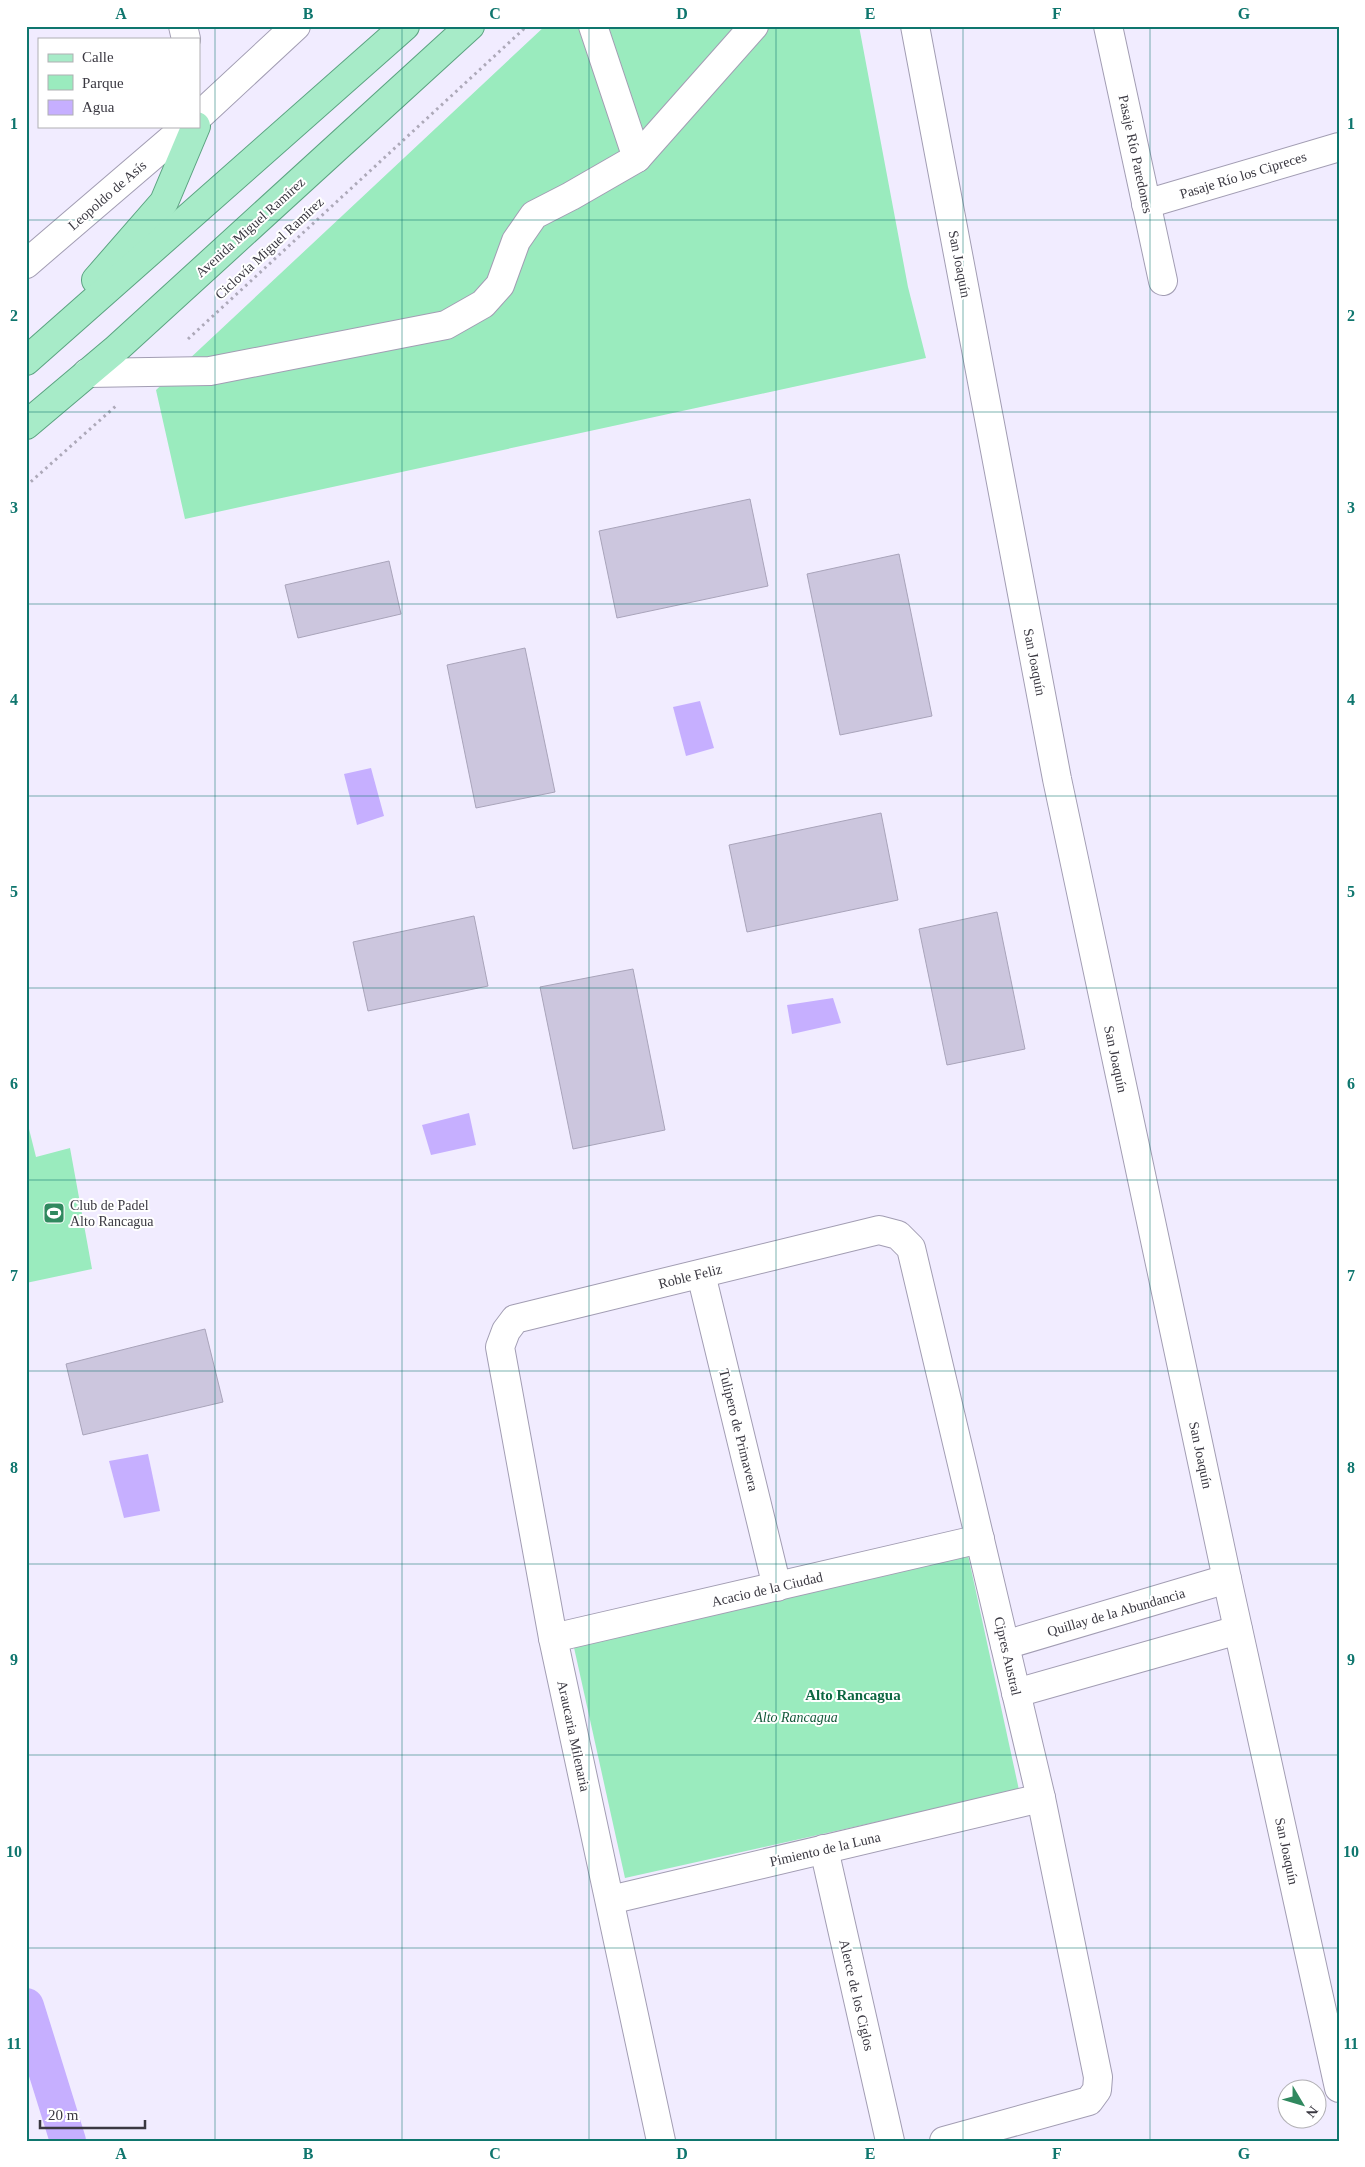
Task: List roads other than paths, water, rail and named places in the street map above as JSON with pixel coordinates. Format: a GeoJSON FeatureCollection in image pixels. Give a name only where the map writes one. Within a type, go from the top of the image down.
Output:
{"type":"FeatureCollection","features":[{"type":"Feature","properties":{"kind":"main road"},"geometry":{"type":"LineString","coordinates":[[26,361],[405,26]]}},
{"type":"Feature","properties":{"kind":"main road","name":"Avenida Miguel Ramírez"},"geometry":{"type":"LineString","coordinates":[[26,425],[87,374],[470,26]]}},
{"type":"Feature","properties":{"kind":"main road"},"geometry":{"type":"LineString","coordinates":[[26,361],[164,202],[193,128]]}},
{"type":"Feature","properties":{"kind":"street","name":"Leopoldo de Asís"},"geometry":{"type":"LineString","coordinates":[[200,114],[296,26]]}},
{"type":"Feature","properties":{"kind":"street"},"geometry":{"type":"LineString","coordinates":[[592,26],[636,158]]}},
{"type":"Feature","properties":{"kind":"street"},"geometry":{"type":"LineString","coordinates":[[87,374],[210,371],[446,325],[482,304],[500,285],[516,241],[534,215],[636,158],[754,26]]}},
{"type":"Feature","properties":{"kind":"street","name":"San Joaquín"},"geometry":{"type":"LineString","coordinates":[[915,26],[1057,779],[1227,1579],[1339,2088]]}},
{"type":"Feature","properties":{"kind":"street","name":"Pasaje Río Paredones"},"geometry":{"type":"LineString","coordinates":[[1108,26],[1163,281]]}},
{"type":"Feature","properties":{"kind":"street","name":"Leopoldo de Asís"},"geometry":{"type":"LineString","coordinates":[[26,264],[184,128]]}},
{"type":"Feature","properties":{"kind":"street","name":"Pasaje Río los Cipreces"},"geometry":{"type":"LineString","coordinates":[[1146,204],[1339,146]]}},
{"type":"Feature","properties":{"kind":"street","name":"Roble Feliz"},"geometry":{"type":"LineString","coordinates":[[506,1331],[515,1319],[879,1230]]}},
{"type":"Feature","properties":{"kind":"street","name":"Cipres Austral"},"geometry":{"type":"LineString","coordinates":[[879,1230],[898,1235],[911,1248],[1041,1798],[1098,2076],[1097,2090],[1089,2101],[944,2141]]}},
{"type":"Feature","properties":{"kind":"street","name":"Tulipero de Primavera"},"geometry":{"type":"LineString","coordinates":[[701,1274],[777,1587]]}},
{"type":"Feature","properties":{"kind":"street","name":"Araucaria Milenaria"},"geometry":{"type":"LineString","coordinates":[[506,1331],[500,1347],[553,1638],[661,2141]]}},
{"type":"Feature","properties":{"kind":"street","name":"Acacio de la Ciudad"},"geometry":{"type":"LineString","coordinates":[[553,1638],[980,1539]]}},
{"type":"Feature","properties":{"kind":"street","name":"Quillay de la Abundancia"},"geometry":{"type":"LineString","coordinates":[[1005,1645],[1227,1579]]}},
{"type":"Feature","properties":{"kind":"street"},"geometry":{"type":"LineString","coordinates":[[1016,1693],[1238,1630]]}},
{"type":"Feature","properties":{"kind":"street","name":"Pimiento de la Luna"},"geometry":{"type":"LineString","coordinates":[[610,1900],[1041,1798]]}},
{"type":"Feature","properties":{"kind":"street","name":"Alerce de los Ciglos"},"geometry":{"type":"LineString","coordinates":[[824,1849],[890,2141]]}},
{"type":"Feature","properties":{"kind":"water"},"geometry":{"type":"Polygon","coordinates":[[[700,701],[714,748],[686,756],[673,707],[700,701]]]}},
{"type":"Feature","properties":{"kind":"water"},"geometry":{"type":"Polygon","coordinates":[[[371,768],[384,816],[357,825],[344,774],[371,768]]]}},
{"type":"Feature","properties":{"kind":"water"},"geometry":{"type":"Polygon","coordinates":[[[833,998],[841,1023],[792,1034],[787,1005],[833,998]]]}},
{"type":"Feature","properties":{"kind":"water"},"geometry":{"type":"Polygon","coordinates":[[[469,1113],[476,1145],[431,1155],[422,1125],[469,1113]]]}},
{"type":"Feature","properties":{"kind":"water"},"geometry":{"type":"Polygon","coordinates":[[[148,1454],[160,1511],[124,1518],[109,1461],[148,1454]]]}},
{"type":"Feature","properties":{"kind":"waterway"},"geometry":{"type":"LineString","coordinates":[[26,2006],[68,2141]]}},
{"type":"Feature","properties":{"kind":"place","name":"Club de Padel Alto Rancagua"},"geometry":{"type":"Point","coordinates":[54,1213]}},
{"type":"Feature","properties":{"kind":"district","name":"Alto Rancagua"},"geometry":{"type":"Point","coordinates":[853,1695]}}]}
